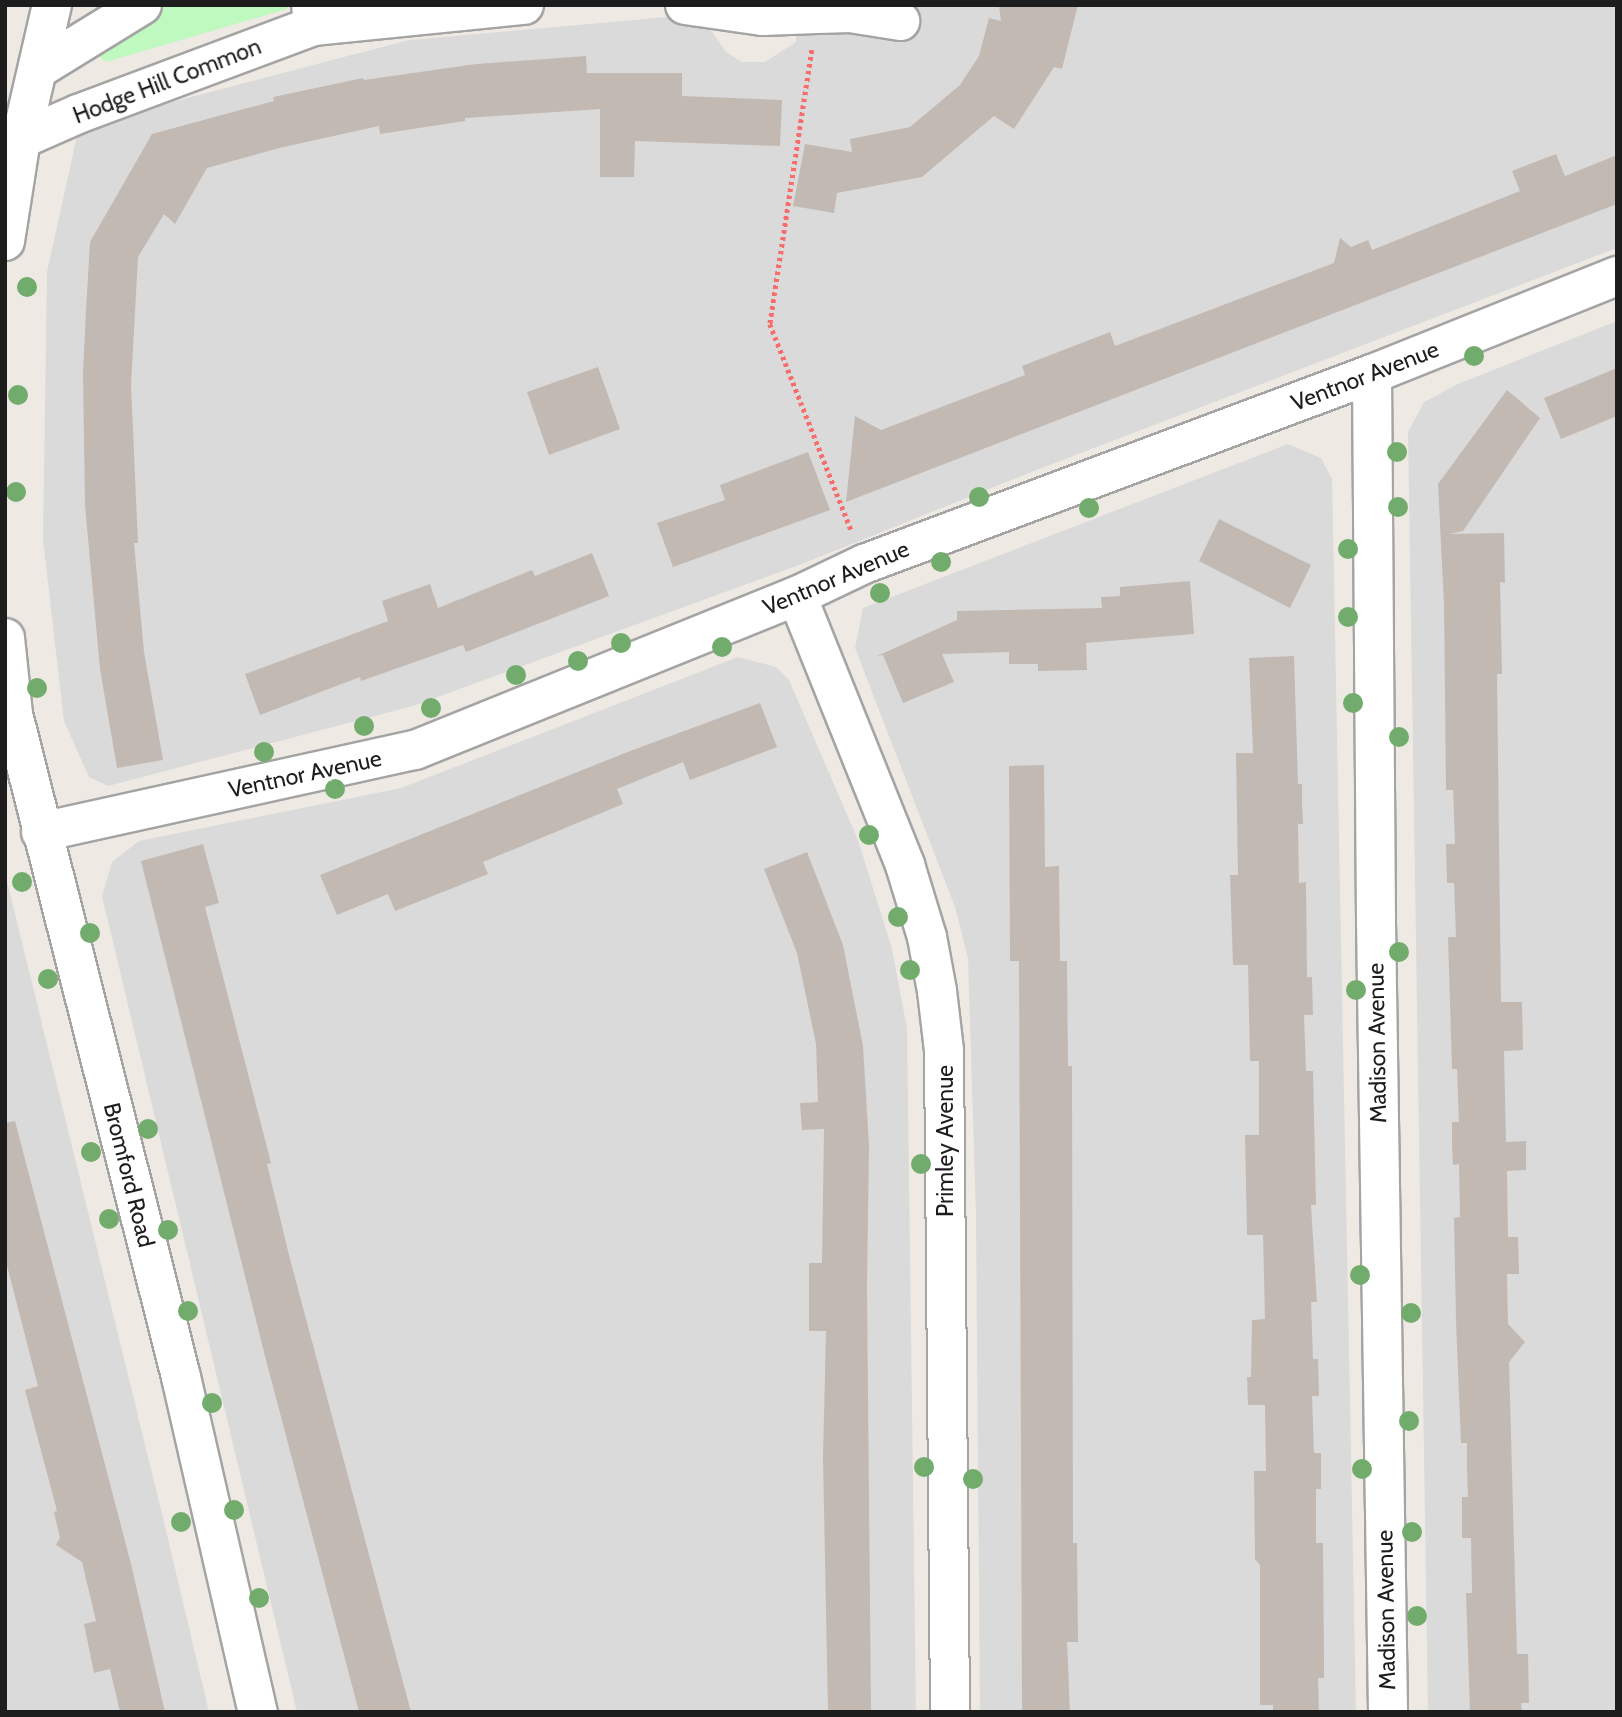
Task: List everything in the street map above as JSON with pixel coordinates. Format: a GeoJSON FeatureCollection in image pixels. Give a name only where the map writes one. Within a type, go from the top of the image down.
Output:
{"type":"FeatureCollection","features":[{"type":"Feature","properties":{"kind":"street"},"geometry":{"type":"LineString","coordinates":[[37,69],[142,5]]}},
{"type":"Feature","properties":{"kind":"street","name":"Hodge Hill Common"},"geometry":{"type":"LineString","coordinates":[[21,139],[312,16],[524,5]]}},
{"type":"Feature","properties":{"kind":"street"},"geometry":{"type":"LineString","coordinates":[[685,5],[762,16],[850,13],[900,21]]}},
{"type":"Feature","properties":{"kind":"street"},"geometry":{"type":"LineString","coordinates":[[5,241],[46,7]]}},
{"type":"Feature","properties":{"kind":"street","name":"Ventnor Avenue"},"geometry":{"type":"LineString","coordinates":[[41,832],[415,750],[797,596],[864,564],[1372,374],[1617,276]]}},
{"type":"Feature","properties":{"kind":"street","name":"Madison Avenue"},"geometry":{"type":"LineString","coordinates":[[1372,374],[1375,907],[1388,1712]]}},
{"type":"Feature","properties":{"kind":"street","name":"Primley Avenue"},"geometry":{"type":"LineString","coordinates":[[797,596],[905,866],[927,937],[937,991],[944,1051],[950,1712]]}},
{"type":"Feature","properties":{"kind":"street","name":"Bromford Road"},"geometry":{"type":"LineString","coordinates":[[5,638],[13,714],[181,1377],[258,1712]]}},
{"type":"Feature","properties":{"kind":"path"},"geometry":{"type":"LineString","coordinates":[[820,12],[805,83],[770,324],[864,564]]}},
{"type":"Feature","properties":{"kind":"shaded area"},"geometry":{"type":"Polygon","coordinates":[[[797,5],[1617,5],[1617,248],[1039,469],[802,564],[413,706],[108,786],[89,777],[64,721],[43,540],[47,272],[78,131],[138,111],[409,40],[700,14],[726,52],[742,62],[765,62],[796,42],[797,5]]]}},
{"type":"Feature","properties":{"kind":"shaded area"},"geometry":{"type":"Polygon","coordinates":[[[1617,321],[1617,1712],[1428,1712],[1408,432],[1424,402],[1458,384],[1617,321]]]}},
{"type":"Feature","properties":{"kind":"shaded area"},"geometry":{"type":"Polygon","coordinates":[[[1288,444],[1321,458],[1332,479],[1356,1712],[980,1712],[976,1215],[968,958],[955,907],[855,648],[863,608],[1288,444]]]}},
{"type":"Feature","properties":{"kind":"shaded area"},"geometry":{"type":"Polygon","coordinates":[[[738,657],[776,667],[789,680],[858,840],[892,949],[907,1028],[916,1712],[297,1712],[102,896],[112,862],[139,841],[401,788],[738,657]]]}},
{"type":"Feature","properties":{"kind":"shaded area"},"geometry":{"type":"Polygon","coordinates":[[[5,873],[164,1522],[209,1712],[5,1712],[5,873]]]}},
{"type":"Feature","properties":{"kind":"green space"},"geometry":{"type":"Polygon","coordinates":[[[162,5],[287,5],[287,9],[106,62],[94,52],[98,42],[162,5]]]}},
{"type":"Feature","properties":{"kind":"building"},"geometry":{"type":"Polygon","coordinates":[[[999,5],[1078,5],[1062,69],[1054,67],[1014,129],[994,116],[922,177],[837,193],[834,213],[793,206],[805,144],[852,152],[850,139],[910,127],[960,85],[979,56],[989,18],[1001,21],[999,5]]]}},
{"type":"Feature","properties":{"kind":"building"},"geometry":{"type":"Polygon","coordinates":[[[586,56],[587,73],[682,73],[682,96],[782,100],[780,146],[635,141],[634,177],[600,177],[600,109],[465,118],[465,121],[380,134],[379,126],[279,148],[207,168],[175,224],[164,214],[138,257],[131,385],[138,543],[134,543],[144,652],[163,760],[117,768],[100,669],[85,506],[83,373],[86,311],[90,242],[152,134],[274,101],[273,97],[363,78],[364,80],[476,64],[586,56]]]}},
{"type":"Feature","properties":{"kind":"building"},"geometry":{"type":"Polygon","coordinates":[[[1556,154],[1565,176],[1617,155],[1617,204],[846,502],[855,416],[881,430],[1025,375],[1022,366],[1110,332],[1115,346],[1334,263],[1340,238],[1351,247],[1368,240],[1372,250],[1520,191],[1512,171],[1556,154]]]}},
{"type":"Feature","properties":{"kind":"building"},"geometry":{"type":"Polygon","coordinates":[[[598,367],[620,429],[549,455],[527,392],[598,367]]]}},
{"type":"Feature","properties":{"kind":"building"},"geometry":{"type":"Polygon","coordinates":[[[1617,368],[1617,416],[1561,439],[1544,398],[1617,368]]]}},
{"type":"Feature","properties":{"kind":"building"},"geometry":{"type":"Polygon","coordinates":[[[1507,390],[1540,418],[1463,531],[1449,534],[1504,533],[1505,583],[1500,582],[1502,674],[1497,674],[1501,1002],[1522,1002],[1523,1050],[1504,1051],[1506,1142],[1526,1141],[1526,1170],[1507,1171],[1508,1237],[1518,1237],[1519,1274],[1507,1274],[1508,1324],[1525,1342],[1509,1362],[1517,1654],[1528,1654],[1529,1703],[1521,1703],[1522,1712],[1470,1712],[1466,1593],[1472,1593],[1471,1538],[1462,1538],[1462,1497],[1468,1497],[1467,1443],[1461,1443],[1456,1321],[1454,1218],[1460,1217],[1459,1164],[1453,1165],[1452,1122],[1459,1122],[1457,1069],[1452,1069],[1448,937],[1456,937],[1454,883],[1447,883],[1446,844],[1455,844],[1453,790],[1446,790],[1444,604],[1438,484],[1507,390]]]}},
{"type":"Feature","properties":{"kind":"building"},"geometry":{"type":"Polygon","coordinates":[[[808,452],[830,510],[673,567],[657,523],[725,500],[720,485],[808,452]]]}},
{"type":"Feature","properties":{"kind":"building"},"geometry":{"type":"Polygon","coordinates":[[[1219,519],[1311,565],[1290,608],[1199,561],[1219,519]]]}},
{"type":"Feature","properties":{"kind":"building"},"geometry":{"type":"Polygon","coordinates":[[[592,553],[609,596],[466,652],[463,645],[361,681],[360,677],[260,715],[245,674],[388,621],[382,601],[430,584],[438,608],[532,570],[535,576],[592,553]]]}},
{"type":"Feature","properties":{"kind":"building"},"geometry":{"type":"Polygon","coordinates":[[[1190,581],[1194,634],[1086,643],[1087,670],[1038,671],[1038,664],[1009,664],[1009,652],[942,654],[954,682],[903,703],[883,655],[877,656],[957,620],[957,611],[1102,608],[1101,597],[1120,596],[1120,587],[1190,581]]]}},
{"type":"Feature","properties":{"kind":"building"},"geometry":{"type":"Polygon","coordinates":[[[1294,656],[1298,784],[1302,784],[1303,824],[1298,824],[1299,883],[1306,882],[1307,977],[1312,977],[1313,1015],[1304,1015],[1306,1071],[1313,1071],[1316,1205],[1311,1205],[1317,1302],[1311,1302],[1313,1359],[1318,1359],[1319,1396],[1312,1396],[1314,1453],[1321,1453],[1321,1489],[1316,1489],[1316,1543],[1323,1543],[1324,1678],[1318,1678],[1319,1712],[1273,1712],[1273,1705],[1260,1705],[1260,1565],[1255,1559],[1254,1471],[1266,1471],[1265,1405],[1248,1405],[1247,1377],[1251,1377],[1252,1320],[1265,1319],[1263,1235],[1247,1235],[1245,1135],[1259,1135],[1259,1061],[1250,1061],[1248,965],[1233,965],[1230,875],[1238,875],[1236,753],[1253,753],[1249,658],[1294,656]]]}},
{"type":"Feature","properties":{"kind":"building"},"geometry":{"type":"Polygon","coordinates":[[[760,703],[777,747],[690,780],[683,762],[617,789],[623,804],[483,862],[488,874],[395,911],[388,894],[337,915],[320,875],[630,751],[760,703]]]}},
{"type":"Feature","properties":{"kind":"building"},"geometry":{"type":"Polygon","coordinates":[[[1044,765],[1045,867],[1059,866],[1060,961],[1067,961],[1068,1066],[1072,1066],[1073,1543],[1077,1543],[1078,1642],[1067,1642],[1070,1712],[1022,1712],[1019,961],[1010,961],[1009,766],[1044,765]]]}},
{"type":"Feature","properties":{"kind":"building"},"geometry":{"type":"Polygon","coordinates":[[[203,844],[219,903],[205,907],[271,1163],[267,1164],[290,1259],[411,1712],[359,1712],[267,1364],[141,861],[203,844]]]}},
{"type":"Feature","properties":{"kind":"building"},"geometry":{"type":"Polygon","coordinates":[[[807,852],[843,945],[863,1046],[869,1145],[867,1287],[871,1712],[828,1712],[823,1458],[826,1331],[809,1331],[809,1263],[822,1263],[824,1129],[802,1130],[800,1103],[818,1102],[816,1044],[797,953],[764,869],[807,852]]]}},
{"type":"Feature","properties":{"kind":"building"},"geometry":{"type":"Polygon","coordinates":[[[15,1121],[131,1564],[165,1712],[120,1712],[110,1669],[94,1673],[84,1624],[96,1621],[82,1562],[56,1545],[60,1538],[54,1512],[57,1511],[25,1390],[38,1386],[5,1258],[5,1123],[15,1121]]]}}]}
